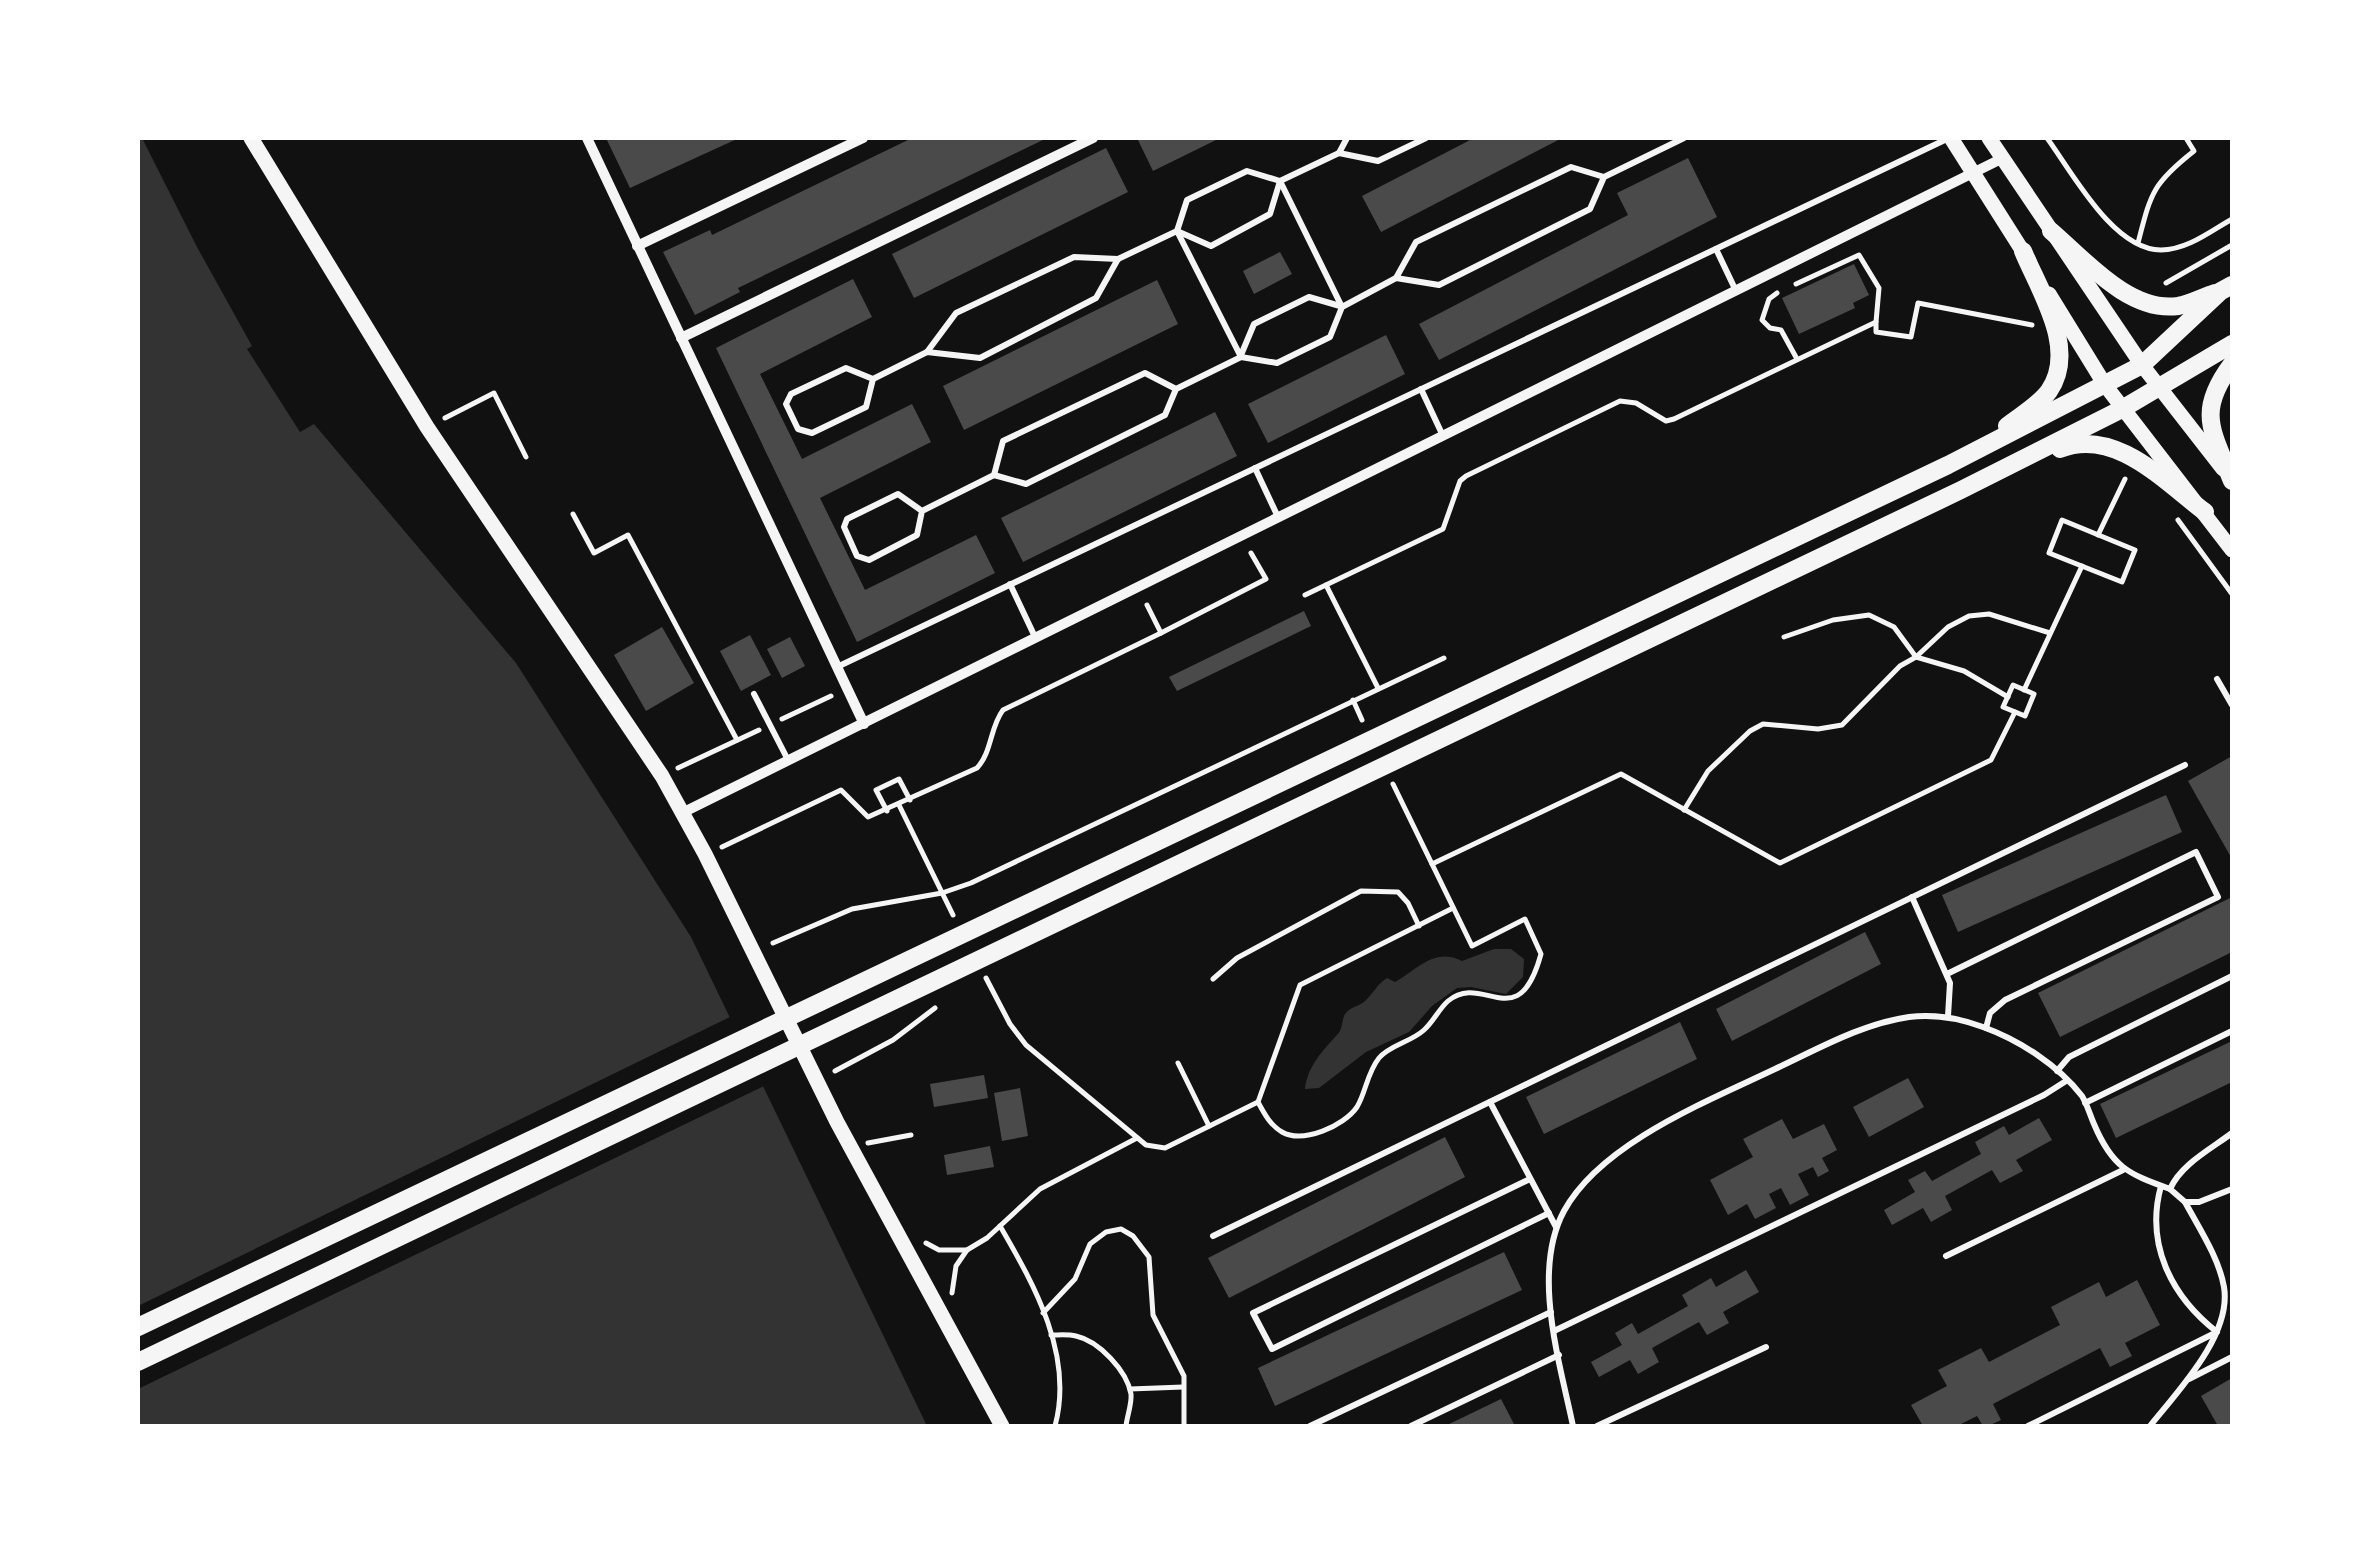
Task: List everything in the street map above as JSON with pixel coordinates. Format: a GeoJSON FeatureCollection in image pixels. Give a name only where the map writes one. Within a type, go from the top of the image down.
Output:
{"type":"FeatureCollection","features":[{"type":"Feature","properties":{"kind":"main road"},"geometry":{"type":"LineString","coordinates":[[2051,230],[2116,287],[2158,305],[2177,306],[2226,288]]}},
{"type":"Feature","properties":{"kind":"main road"},"geometry":{"type":"LineString","coordinates":[[1957,460],[2048,392],[2060,370],[2060,341],[2023,251]]}},
{"type":"Feature","properties":{"kind":"main road"},"geometry":{"type":"LineString","coordinates":[[138,1327],[2106,386],[2142,365],[2226,288]]}},
{"type":"Feature","properties":{"kind":"main road"},"geometry":{"type":"LineString","coordinates":[[138,1362],[1961,490],[2160,388],[2232,344]]}},
{"type":"Feature","properties":{"kind":"main road"},"geometry":{"type":"LineString","coordinates":[[2232,364],[2214,388],[2208,410],[2232,481]]}},
{"type":"Feature","properties":{"kind":"main road"},"geometry":{"type":"LineString","coordinates":[[1981,480],[2078,442],[2100,443],[2134,460],[2205,512]]}},
{"type":"Feature","properties":{"kind":"street"},"geometry":{"type":"LineString","coordinates":[[251,138],[426,427],[662,776],[705,854],[850,1146],[1002,1426]]}},
{"type":"Feature","properties":{"kind":"street"},"geometry":{"type":"LineString","coordinates":[[587,138],[864,724]]}},
{"type":"Feature","properties":{"kind":"street"},"geometry":{"type":"LineString","coordinates":[[637,246],[863,138]]}},
{"type":"Feature","properties":{"kind":"street"},"geometry":{"type":"LineString","coordinates":[[680,338],[1092,138]]}},
{"type":"Feature","properties":{"kind":"street"},"geometry":{"type":"LineString","coordinates":[[1951,138],[2106,386],[2232,550]]}},
{"type":"Feature","properties":{"kind":"street"},"geometry":{"type":"LineString","coordinates":[[1990,138],[2142,365],[2232,481]]}},
{"type":"Feature","properties":{"kind":"street"},"geometry":{"type":"LineString","coordinates":[[682,813],[2003,158]]}},
{"type":"Feature","properties":{"kind":"lane"},"geometry":{"type":"LineString","coordinates":[[873,379],[866,406],[812,433],[798,429],[786,404],[792,394],[846,368],[873,379],[927,352],[956,313],[1074,257],[1118,259],[1176,230],[1188,200],[1202,192],[1247,171],[1280,181],[1339,152],[1347,138]]}},
{"type":"Feature","properties":{"kind":"lane"},"geometry":{"type":"LineString","coordinates":[[1339,152],[1378,161],[1426,138]]}},
{"type":"Feature","properties":{"kind":"lane"},"geometry":{"type":"LineString","coordinates":[[1396,278],[1439,284],[1590,209],[1604,177],[1684,138]]}},
{"type":"Feature","properties":{"kind":"lane"},"geometry":{"type":"LineString","coordinates":[[837,667],[1951,138]]}},
{"type":"Feature","properties":{"kind":"lane"},"geometry":{"type":"LineString","coordinates":[[922,510],[994,475],[1026,484],[1165,416],[1176,389],[1241,357],[1277,363],[1330,337],[1342,306],[1396,278],[1416,242],[1571,166],[1604,177]]}},
{"type":"Feature","properties":{"kind":"lane"},"geometry":{"type":"LineString","coordinates":[[1176,230],[1211,246],[1270,214],[1280,181]]}},
{"type":"Feature","properties":{"kind":"lane"},"geometry":{"type":"LineString","coordinates":[[1280,181],[1342,306]]}},
{"type":"Feature","properties":{"kind":"lane"},"geometry":{"type":"LineString","coordinates":[[1176,230],[1241,357]]}},
{"type":"Feature","properties":{"kind":"lane"},"geometry":{"type":"LineString","coordinates":[[1716,249],[1736,291]]}},
{"type":"Feature","properties":{"kind":"lane"},"geometry":{"type":"LineString","coordinates":[[927,352],[980,358],[1096,298],[1118,259]]}},
{"type":"Feature","properties":{"kind":"lane"},"geometry":{"type":"LineString","coordinates":[[1241,357],[1254,324],[1309,297],[1342,306]]}},
{"type":"Feature","properties":{"kind":"lane"},"geometry":{"type":"LineString","coordinates":[[994,475],[1004,441],[1145,373],[1176,389]]}},
{"type":"Feature","properties":{"kind":"lane"},"geometry":{"type":"LineString","coordinates":[[1421,389],[1443,436]]}},
{"type":"Feature","properties":{"kind":"lane"},"geometry":{"type":"LineString","coordinates":[[1256,468],[1279,518]]}},
{"type":"Feature","properties":{"kind":"lane"},"geometry":{"type":"LineString","coordinates":[[898,494],[922,510],[917,535],[869,560],[857,556],[844,527],[848,518],[898,494]]}},
{"type":"Feature","properties":{"kind":"lane"},"geometry":{"type":"LineString","coordinates":[[1010,584],[1036,638]]}},
{"type":"Feature","properties":{"kind":"lane"},"geometry":{"type":"LineString","coordinates":[[2216,679],[2232,705]]}},
{"type":"Feature","properties":{"kind":"lane"},"geometry":{"type":"LineString","coordinates":[[754,694],[788,761]]}},
{"type":"Feature","properties":{"kind":"lane"},"geometry":{"type":"LineString","coordinates":[[1213,1236],[2185,765]]}},
{"type":"Feature","properties":{"kind":"lane"},"geometry":{"type":"LineString","coordinates":[[1947,974],[2196,852],[2218,898],[2005,1000],[1990,1013],[1986,1028]]}},
{"type":"Feature","properties":{"kind":"lane"},"geometry":{"type":"LineString","coordinates":[[1912,898],[1950,983],[1948,1016]]}},
{"type":"Feature","properties":{"kind":"lane"},"geometry":{"type":"LineString","coordinates":[[2056,1071],[2068,1056],[2232,976]]}},
{"type":"Feature","properties":{"kind":"lane"},"geometry":{"type":"LineString","coordinates":[[1573,1426],[1551,1312],[1552,1243],[1564,1211],[1581,1187],[1626,1147],[1673,1118],[1860,1029],[1909,1017],[1948,1016],[1986,1028],[2022,1046],[2056,1071],[2086,1103],[2110,1156],[2124,1170],[2170,1189],[2185,1202],[2206,1240],[2228,1296],[2217,1332],[2150,1426]]}},
{"type":"Feature","properties":{"kind":"lane"},"geometry":{"type":"LineString","coordinates":[[2086,1103],[2232,1031]]}},
{"type":"Feature","properties":{"kind":"lane"},"geometry":{"type":"LineString","coordinates":[[1554,1331],[2066,1081]]}},
{"type":"Feature","properties":{"kind":"lane"},"geometry":{"type":"LineString","coordinates":[[1490,1102],[1557,1228]]}},
{"type":"Feature","properties":{"kind":"lane"},"geometry":{"type":"LineString","coordinates":[[2170,1189],[2174,1179],[2190,1164],[2232,1133]]}},
{"type":"Feature","properties":{"kind":"lane"},"geometry":{"type":"LineString","coordinates":[[1946,1256],[2124,1170]]}},
{"type":"Feature","properties":{"kind":"lane"},"geometry":{"type":"LineString","coordinates":[[1530,1179],[1253,1313],[1272,1349],[1548,1213]]}},
{"type":"Feature","properties":{"kind":"lane"},"geometry":{"type":"LineString","coordinates":[[2160,1186],[2154,1210],[2162,1258],[2175,1288],[2192,1312],[2217,1332]]}},
{"type":"Feature","properties":{"kind":"lane"},"geometry":{"type":"LineString","coordinates":[[2185,1202],[2199,1202],[2232,1189]]}},
{"type":"Feature","properties":{"kind":"lane"},"geometry":{"type":"LineString","coordinates":[[1310,1426],[1551,1312]]}},
{"type":"Feature","properties":{"kind":"lane"},"geometry":{"type":"LineString","coordinates":[[2028,1426],[2217,1332]]}},
{"type":"Feature","properties":{"kind":"lane"},"geometry":{"type":"LineString","coordinates":[[1597,1426],[1766,1347]]}},
{"type":"Feature","properties":{"kind":"lane"},"geometry":{"type":"LineString","coordinates":[[1411,1426],[1559,1355]]}},
{"type":"Feature","properties":{"kind":"lane"},"geometry":{"type":"LineString","coordinates":[[2185,1382],[2232,1357]]}},
{"type":"Feature","properties":{"kind":"path"},"geometry":{"type":"LineString","coordinates":[[2048,138],[2102,215],[2138,243],[2159,250],[2188,244],[2232,219]]}},
{"type":"Feature","properties":{"kind":"path"},"geometry":{"type":"LineString","coordinates":[[2138,243],[2152,192],[2170,170],[2194,151],[2186,138]]}},
{"type":"Feature","properties":{"kind":"path"},"geometry":{"type":"LineString","coordinates":[[2138,298],[2232,245]]}},
{"type":"Feature","properties":{"kind":"path"},"geometry":{"type":"LineString","coordinates":[[1798,360],[1781,330],[1770,328],[1762,320],[1762,312],[1774,294],[1859,255],[1879,288],[1876,332],[1912,337],[1918,302],[2055,330]]}},
{"type":"Feature","properties":{"kind":"path"},"geometry":{"type":"LineString","coordinates":[[1305,595],[1444,529],[1460,482],[1466,476],[1603,409],[1620,401],[1636,404],[1666,421],[1674,419],[1876,322]]}},
{"type":"Feature","properties":{"kind":"path"},"geometry":{"type":"LineString","coordinates":[[426,427],[494,393],[526,457]]}},
{"type":"Feature","properties":{"kind":"path"},"geometry":{"type":"LineString","coordinates":[[2098,535],[2134,460]]}},
{"type":"Feature","properties":{"kind":"path"},"geometry":{"type":"LineString","coordinates":[[2168,506],[2232,594]]}},
{"type":"Feature","properties":{"kind":"path"},"geometry":{"type":"LineString","coordinates":[[573,514],[594,553],[628,536],[737,740]]}},
{"type":"Feature","properties":{"kind":"path"},"geometry":{"type":"LineString","coordinates":[[2062,520],[2136,550],[2122,582],[2082,566],[2049,553],[2062,520]]}},
{"type":"Feature","properties":{"kind":"path"},"geometry":{"type":"LineString","coordinates":[[705,854],[841,790],[868,818],[977,768],[1004,710],[1266,579],[1252,552],[1234,561]]}},
{"type":"Feature","properties":{"kind":"path"},"geometry":{"type":"LineString","coordinates":[[2024,690],[2082,566]]}},
{"type":"Feature","properties":{"kind":"path"},"geometry":{"type":"LineString","coordinates":[[1326,586],[1378,688]]}},
{"type":"Feature","properties":{"kind":"path"},"geometry":{"type":"LineString","coordinates":[[1146,605],[1161,632]]}},
{"type":"Feature","properties":{"kind":"path"},"geometry":{"type":"LineString","coordinates":[[1684,810],[1708,771],[1750,731],[1764,724],[1818,728],[1842,725],[1880,684],[1948,627],[1969,616],[1989,614],[2050,633]]}},
{"type":"Feature","properties":{"kind":"path"},"geometry":{"type":"LineString","coordinates":[[1784,637],[1833,620],[1869,615],[1894,627],[1916,656],[1964,671],[2008,697]]}},
{"type":"Feature","properties":{"kind":"path"},"geometry":{"type":"LineString","coordinates":[[754,952],[852,909],[971,884],[1444,658]]}},
{"type":"Feature","properties":{"kind":"path"},"geometry":{"type":"LineString","coordinates":[[2012,685],[2034,694],[2025,716],[2003,707],[2008,697],[2012,685]]}},
{"type":"Feature","properties":{"kind":"path"},"geometry":{"type":"LineString","coordinates":[[1353,700],[1368,733]]}},
{"type":"Feature","properties":{"kind":"path"},"geometry":{"type":"LineString","coordinates":[[1432,864],[1621,774],[1780,864],[1991,760],[2015,712]]}},
{"type":"Feature","properties":{"kind":"path"},"geometry":{"type":"LineString","coordinates":[[886,812],[876,790],[899,778],[910,800]]}},
{"type":"Feature","properties":{"kind":"path"},"geometry":{"type":"LineString","coordinates":[[1258,1102],[1269,1121],[1282,1132],[1297,1136],[1339,1123],[1356,1107],[1374,1064],[1383,1053],[1426,1029],[1456,995],[1465,992],[1505,999],[1530,986],[1541,954],[1525,919],[1472,946],[1392,782]]}},
{"type":"Feature","properties":{"kind":"path"},"geometry":{"type":"LineString","coordinates":[[898,806],[959,927]]}},
{"type":"Feature","properties":{"kind":"path"},"geometry":{"type":"LineString","coordinates":[[1213,979],[1238,958],[1361,891],[1398,892],[1408,903],[1418,926]]}},
{"type":"Feature","properties":{"kind":"path"},"geometry":{"type":"LineString","coordinates":[[985,977],[1026,1045],[1146,1146],[1165,1148],[1258,1102],[1300,985],[1453,908]]}},
{"type":"Feature","properties":{"kind":"path"},"geometry":{"type":"LineString","coordinates":[[817,1081],[893,1040],[938,1006]]}},
{"type":"Feature","properties":{"kind":"path"},"geometry":{"type":"LineString","coordinates":[[1178,1063],[1209,1126]]}},
{"type":"Feature","properties":{"kind":"path"},"geometry":{"type":"LineString","coordinates":[[850,1146],[912,1135]]}},
{"type":"Feature","properties":{"kind":"path"},"geometry":{"type":"LineString","coordinates":[[945,1320],[956,1266],[967,1250],[1040,1189],[1137,1138]]}},
{"type":"Feature","properties":{"kind":"path"},"geometry":{"type":"LineString","coordinates":[[1000,1226],[1029,1276],[1051,1335],[1060,1368],[1061,1396],[1055,1426]]}},
{"type":"Feature","properties":{"kind":"path"},"geometry":{"type":"LineString","coordinates":[[1043,1312],[1075,1279],[1090,1244],[1106,1232],[1121,1229],[1133,1236],[1149,1257],[1153,1314],[1184,1376],[1184,1426]]}},
{"type":"Feature","properties":{"kind":"path"},"geometry":{"type":"LineString","coordinates":[[1051,1335],[1089,1341],[1118,1368],[1130,1389],[1126,1426]]}},
{"type":"Feature","properties":{"kind":"path"},"geometry":{"type":"LineString","coordinates":[[1130,1389],[1184,1387]]}},
{"type":"Feature","properties":{"kind":"shaded area"},"geometry":{"type":"Polygon","coordinates":[[[138,138],[142,138],[252,346],[247,349],[300,432],[314,424],[516,663],[691,937],[927,1426],[138,1426],[138,138]]]}},
{"type":"Feature","properties":{"kind":"shaded area"},"geometry":{"type":"Polygon","coordinates":[[[1494,949],[1511,949],[1524,959],[1523,977],[1506,994],[1457,988],[1432,1006],[1409,1032],[1366,1052],[1319,1088],[1305,1089],[1312,1066],[1339,1033],[1345,1014],[1365,1001],[1384,980],[1395,982],[1435,958],[1462,961],[1494,949]]]}},
{"type":"Feature","properties":{"kind":"pier"},"geometry":{"type":"Polygon","coordinates":[[[734,1015],[768,1084],[138,1389],[138,1306],[734,1015]]]}},
{"type":"Feature","properties":{"kind":"building"},"geometry":{"type":"Polygon","coordinates":[[[606,138],[739,138],[630,188],[606,138]]]}},
{"type":"Feature","properties":{"kind":"building"},"geometry":{"type":"Polygon","coordinates":[[[912,138],[1047,138],[738,288],[740,292],[695,315],[663,252],[710,230],[712,235],[912,138]]]}},
{"type":"Feature","properties":{"kind":"building"},"geometry":{"type":"Polygon","coordinates":[[[1137,138],[1220,138],[1153,171],[1137,138]]]}},
{"type":"Feature","properties":{"kind":"building"},"geometry":{"type":"Polygon","coordinates":[[[1474,138],[1562,138],[1381,232],[1362,196],[1474,138]]]}},
{"type":"Feature","properties":{"kind":"building"},"geometry":{"type":"Polygon","coordinates":[[[1106,148],[1128,192],[914,298],[892,254],[1106,148]]]}},
{"type":"Feature","properties":{"kind":"building"},"geometry":{"type":"Polygon","coordinates":[[[1688,158],[1717,217],[1439,360],[1419,324],[1628,215],[1617,193],[1688,158]]]}},
{"type":"Feature","properties":{"kind":"building"},"geometry":{"type":"Polygon","coordinates":[[[1280,252],[1292,274],[1254,294],[1243,271],[1280,252]]]}},
{"type":"Feature","properties":{"kind":"building"},"geometry":{"type":"Polygon","coordinates":[[[1854,264],[1869,295],[1853,303],[1855,308],[1799,334],[1782,298],[1854,264]]]}},
{"type":"Feature","properties":{"kind":"building"},"geometry":{"type":"Polygon","coordinates":[[[853,279],[872,317],[760,374],[802,459],[912,404],[931,442],[820,498],[865,590],[976,535],[995,573],[857,642],[716,348],[853,279]]]}},
{"type":"Feature","properties":{"kind":"building"},"geometry":{"type":"Polygon","coordinates":[[[1157,280],[1178,324],[964,430],[943,386],[1157,280]]]}},
{"type":"Feature","properties":{"kind":"building"},"geometry":{"type":"Polygon","coordinates":[[[1386,335],[1405,374],[1268,443],[1248,404],[1386,335]]]}},
{"type":"Feature","properties":{"kind":"building"},"geometry":{"type":"Polygon","coordinates":[[[1215,412],[1237,456],[1023,562],[1001,518],[1215,412]]]}},
{"type":"Feature","properties":{"kind":"building"},"geometry":{"type":"Polygon","coordinates":[[[1304,611],[1311,626],[1177,691],[1169,677],[1304,611]]]}},
{"type":"Feature","properties":{"kind":"building"},"geometry":{"type":"Polygon","coordinates":[[[662,627],[694,683],[646,711],[614,655],[662,627]]]}},
{"type":"Feature","properties":{"kind":"building"},"geometry":{"type":"Polygon","coordinates":[[[750,635],[771,675],[741,691],[720,651],[750,635]]]}},
{"type":"Feature","properties":{"kind":"building"},"geometry":{"type":"Polygon","coordinates":[[[790,637],[805,666],[782,678],[767,649],[790,637]]]}},
{"type":"Feature","properties":{"kind":"building"},"geometry":{"type":"Polygon","coordinates":[[[2232,756],[2232,859],[2188,781],[2232,756]]]}},
{"type":"Feature","properties":{"kind":"building"},"geometry":{"type":"Polygon","coordinates":[[[2166,795],[2182,832],[1958,932],[1942,895],[2166,795]]]}},
{"type":"Feature","properties":{"kind":"building"},"geometry":{"type":"Polygon","coordinates":[[[2232,897],[2232,952],[2060,1037],[2038,993],[2232,897]]]}},
{"type":"Feature","properties":{"kind":"building"},"geometry":{"type":"Polygon","coordinates":[[[1865,932],[1881,964],[1732,1041],[1716,1009],[1865,932]]]}},
{"type":"Feature","properties":{"kind":"building"},"geometry":{"type":"Polygon","coordinates":[[[1680,1022],[1697,1059],[1544,1134],[1526,1097],[1680,1022]]]}},
{"type":"Feature","properties":{"kind":"building"},"geometry":{"type":"Polygon","coordinates":[[[2232,1041],[2232,1082],[2116,1138],[2100,1104],[2232,1041]]]}},
{"type":"Feature","properties":{"kind":"building"},"geometry":{"type":"Polygon","coordinates":[[[984,1075],[988,1098],[934,1107],[930,1084],[984,1075]]]}},
{"type":"Feature","properties":{"kind":"building"},"geometry":{"type":"Polygon","coordinates":[[[1908,1078],[1924,1107],[1869,1137],[1853,1107],[1908,1078]]]}},
{"type":"Feature","properties":{"kind":"building"},"geometry":{"type":"Polygon","coordinates":[[[1020,1088],[1028,1136],[1002,1141],[994,1093],[1020,1088]]]}},
{"type":"Feature","properties":{"kind":"building"},"geometry":{"type":"Polygon","coordinates":[[[2039,1118],[2052,1140],[2016,1160],[2023,1171],[2000,1183],[1992,1170],[1945,1196],[1952,1210],[1931,1222],[1923,1208],[1892,1225],[1884,1210],[1915,1192],[1908,1180],[1925,1171],[1932,1181],[1981,1154],[1975,1142],[2004,1126],[2009,1135],[2039,1118]]]}},
{"type":"Feature","properties":{"kind":"building"},"geometry":{"type":"Polygon","coordinates":[[[1782,1119],[1793,1139],[1824,1124],[1837,1150],[1822,1158],[1829,1171],[1818,1177],[1813,1167],[1798,1174],[1809,1195],[1790,1205],[1781,1188],[1769,1194],[1776,1208],[1755,1219],[1747,1204],[1728,1215],[1710,1180],[1753,1157],[1743,1139],[1782,1119]]]}},
{"type":"Feature","properties":{"kind":"building"},"geometry":{"type":"Polygon","coordinates":[[[1445,1137],[1465,1177],[1229,1298],[1208,1258],[1445,1137]]]}},
{"type":"Feature","properties":{"kind":"building"},"geometry":{"type":"Polygon","coordinates":[[[990,1146],[994,1167],[947,1175],[944,1155],[990,1146]]]}},
{"type":"Feature","properties":{"kind":"building"},"geometry":{"type":"Polygon","coordinates":[[[1504,1252],[1522,1290],[1275,1406],[1258,1368],[1504,1252]]]}},
{"type":"Feature","properties":{"kind":"building"},"geometry":{"type":"Polygon","coordinates":[[[1746,1270],[1759,1292],[1723,1312],[1729,1323],[1707,1335],[1699,1322],[1652,1348],[1659,1362],[1638,1374],[1630,1360],[1599,1377],[1591,1362],[1622,1345],[1615,1333],[1632,1323],[1638,1334],[1688,1306],[1682,1295],[1711,1278],[1716,1287],[1746,1270]]]}},
{"type":"Feature","properties":{"kind":"building"},"geometry":{"type":"Polygon","coordinates":[[[2137,1280],[2160,1325],[2125,1343],[2132,1356],[2110,1367],[2100,1348],[1993,1404],[2001,1420],[1988,1426],[1983,1426],[1977,1416],[1957,1426],[1923,1426],[1911,1405],[1947,1386],[1938,1370],[1981,1348],[1989,1362],[2060,1325],[2051,1307],[2099,1282],[2106,1297],[2137,1280]]]}},
{"type":"Feature","properties":{"kind":"building"},"geometry":{"type":"Polygon","coordinates":[[[2232,1378],[2232,1426],[2218,1426],[2201,1396],[2232,1378]]]}},
{"type":"Feature","properties":{"kind":"building"},"geometry":{"type":"Polygon","coordinates":[[[1501,1399],[1515,1426],[1445,1426],[1501,1399]]]}}]}
